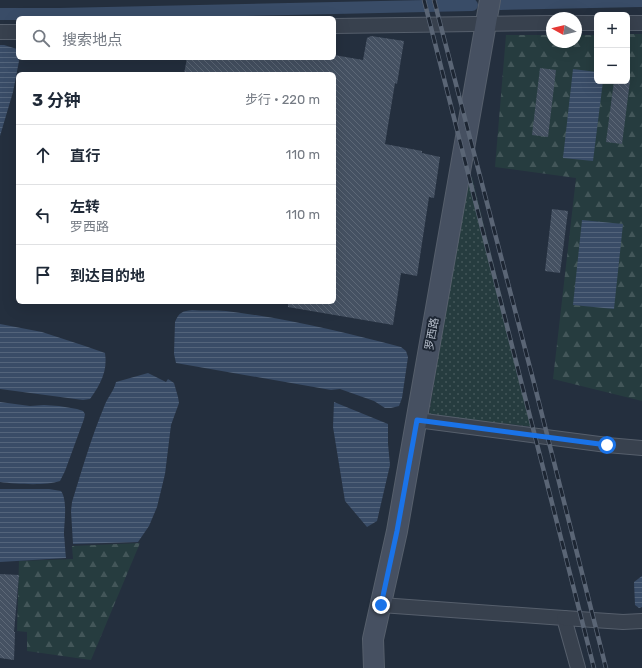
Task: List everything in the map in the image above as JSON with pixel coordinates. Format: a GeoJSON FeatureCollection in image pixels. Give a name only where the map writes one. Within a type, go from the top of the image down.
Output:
{"type":"FeatureCollection","features":[{"type":"Feature","properties":{"kind":"street","name":"罗西路"},"geometry":{"type":"LineString","coordinates":[[374,668],[373,639],[397,531],[490,0]]}},
{"type":"Feature","properties":{"kind":"street"},"geometry":{"type":"LineString","coordinates":[[336,26],[546,23]]}},
{"type":"Feature","properties":{"kind":"street"},"geometry":{"type":"LineString","coordinates":[[582,23],[594,23]]}},
{"type":"Feature","properties":{"kind":"street"},"geometry":{"type":"LineString","coordinates":[[630,23],[642,23]]}},
{"type":"Feature","properties":{"kind":"street"},"geometry":{"type":"LineString","coordinates":[[0,32],[16,32]]}},
{"type":"Feature","properties":{"kind":"street"},"geometry":{"type":"LineString","coordinates":[[417,420],[607,445],[642,448]]}},
{"type":"Feature","properties":{"kind":"street"},"geometry":{"type":"LineString","coordinates":[[381,605],[623,622],[642,621]]}},
{"type":"Feature","properties":{"kind":"street"},"geometry":{"type":"LineString","coordinates":[[564,618],[578,668]]}},
{"type":"Feature","properties":{"kind":"green space"},"geometry":{"type":"Polygon","coordinates":[[[630,34],[642,34],[642,401],[553,379],[576,178],[495,167],[506,35],[546,35],[546,48],[582,48],[582,35],[594,35],[594,84],[630,84],[630,34]]]}},
{"type":"Feature","properties":{"kind":"green space"},"geometry":{"type":"Polygon","coordinates":[[[466,177],[472,177],[534,427],[429,415],[466,177]]]}},
{"type":"Feature","properties":{"kind":"green space"},"geometry":{"type":"Polygon","coordinates":[[[140,543],[91,660],[27,651],[27,632],[17,631],[19,561],[73,559],[72,546],[140,543]]]}},
{"type":"Feature","properties":{"kind":"water"},"geometry":{"type":"Polygon","coordinates":[[[0,45],[4,45],[16,49],[16,60],[19,61],[13,92],[0,136],[0,45]]]}},
{"type":"Feature","properties":{"kind":"water"},"geometry":{"type":"Polygon","coordinates":[[[573,69],[594,72],[594,84],[603,84],[593,161],[563,158],[573,69]]]}},
{"type":"Feature","properties":{"kind":"water"},"geometry":{"type":"Polygon","coordinates":[[[582,220],[623,224],[614,309],[573,305],[582,220]]]}},
{"type":"Feature","properties":{"kind":"water"},"geometry":{"type":"Polygon","coordinates":[[[192,310],[226,311],[270,317],[401,347],[406,351],[408,357],[402,398],[399,406],[385,408],[374,401],[340,389],[331,390],[176,363],[174,354],[175,322],[178,316],[182,313],[192,310]]]}},
{"type":"Feature","properties":{"kind":"water"},"geometry":{"type":"Polygon","coordinates":[[[0,324],[42,332],[105,353],[106,360],[104,372],[90,399],[83,400],[0,389],[0,324]]]}},
{"type":"Feature","properties":{"kind":"water"},"geometry":{"type":"Polygon","coordinates":[[[148,373],[166,382],[168,379],[174,383],[179,403],[171,425],[165,474],[157,507],[149,526],[138,542],[73,544],[71,511],[72,502],[105,404],[116,382],[148,373]]]}},
{"type":"Feature","properties":{"kind":"water"},"geometry":{"type":"Polygon","coordinates":[[[0,402],[30,406],[59,406],[83,411],[85,414],[84,419],[60,481],[39,484],[0,482],[0,402]]]}},
{"type":"Feature","properties":{"kind":"water"},"geometry":{"type":"Polygon","coordinates":[[[334,402],[388,424],[390,465],[377,521],[367,527],[345,501],[333,427],[334,402]]]}},
{"type":"Feature","properties":{"kind":"water"},"geometry":{"type":"Polygon","coordinates":[[[0,489],[49,489],[61,491],[65,506],[64,535],[66,558],[0,562],[0,489]]]}},
{"type":"Feature","properties":{"kind":"water"},"geometry":{"type":"Polygon","coordinates":[[[642,576],[642,607],[639,608],[635,605],[634,582],[642,576]]]}},
{"type":"Feature","properties":{"kind":"building"},"geometry":{"type":"Polygon","coordinates":[[[371,36],[404,41],[397,84],[395,83],[385,144],[422,151],[422,153],[440,157],[434,198],[429,197],[417,276],[401,273],[393,325],[288,307],[288,304],[336,304],[336,72],[184,72],[187,60],[336,60],[336,55],[363,60],[367,38],[371,36]]]}},
{"type":"Feature","properties":{"kind":"building"},"geometry":{"type":"Polygon","coordinates":[[[540,68],[556,70],[548,137],[532,135],[540,68]]]}},
{"type":"Feature","properties":{"kind":"building"},"geometry":{"type":"Polygon","coordinates":[[[614,84],[630,84],[622,144],[606,142],[614,84]]]}},
{"type":"Feature","properties":{"kind":"building"},"geometry":{"type":"Polygon","coordinates":[[[552,209],[568,211],[560,273],[545,271],[552,209]]]}},
{"type":"Feature","properties":{"kind":"building"},"geometry":{"type":"Polygon","coordinates":[[[0,574],[19,575],[14,632],[14,660],[0,658],[0,574]]]}},
{"type":"Feature","properties":{"kind":"waterway"},"geometry":{"type":"LineString","coordinates":[[500,4],[642,1]]}},
{"type":"Feature","properties":{"kind":"waterway"},"geometry":{"type":"LineString","coordinates":[[0,14],[472,5]]}},
{"type":"Feature","properties":{"kind":"railway"},"geometry":{"type":"LineString","coordinates":[[424,0],[594,668]]}},
{"type":"Feature","properties":{"kind":"railway"},"geometry":{"type":"LineString","coordinates":[[434,0],[534,383],[606,668]]}},
{"type":"Feature","properties":{"kind":"route"},"geometry":{"type":"LineString","coordinates":[[381,605],[397,531],[417,420],[607,445]]}}]}
